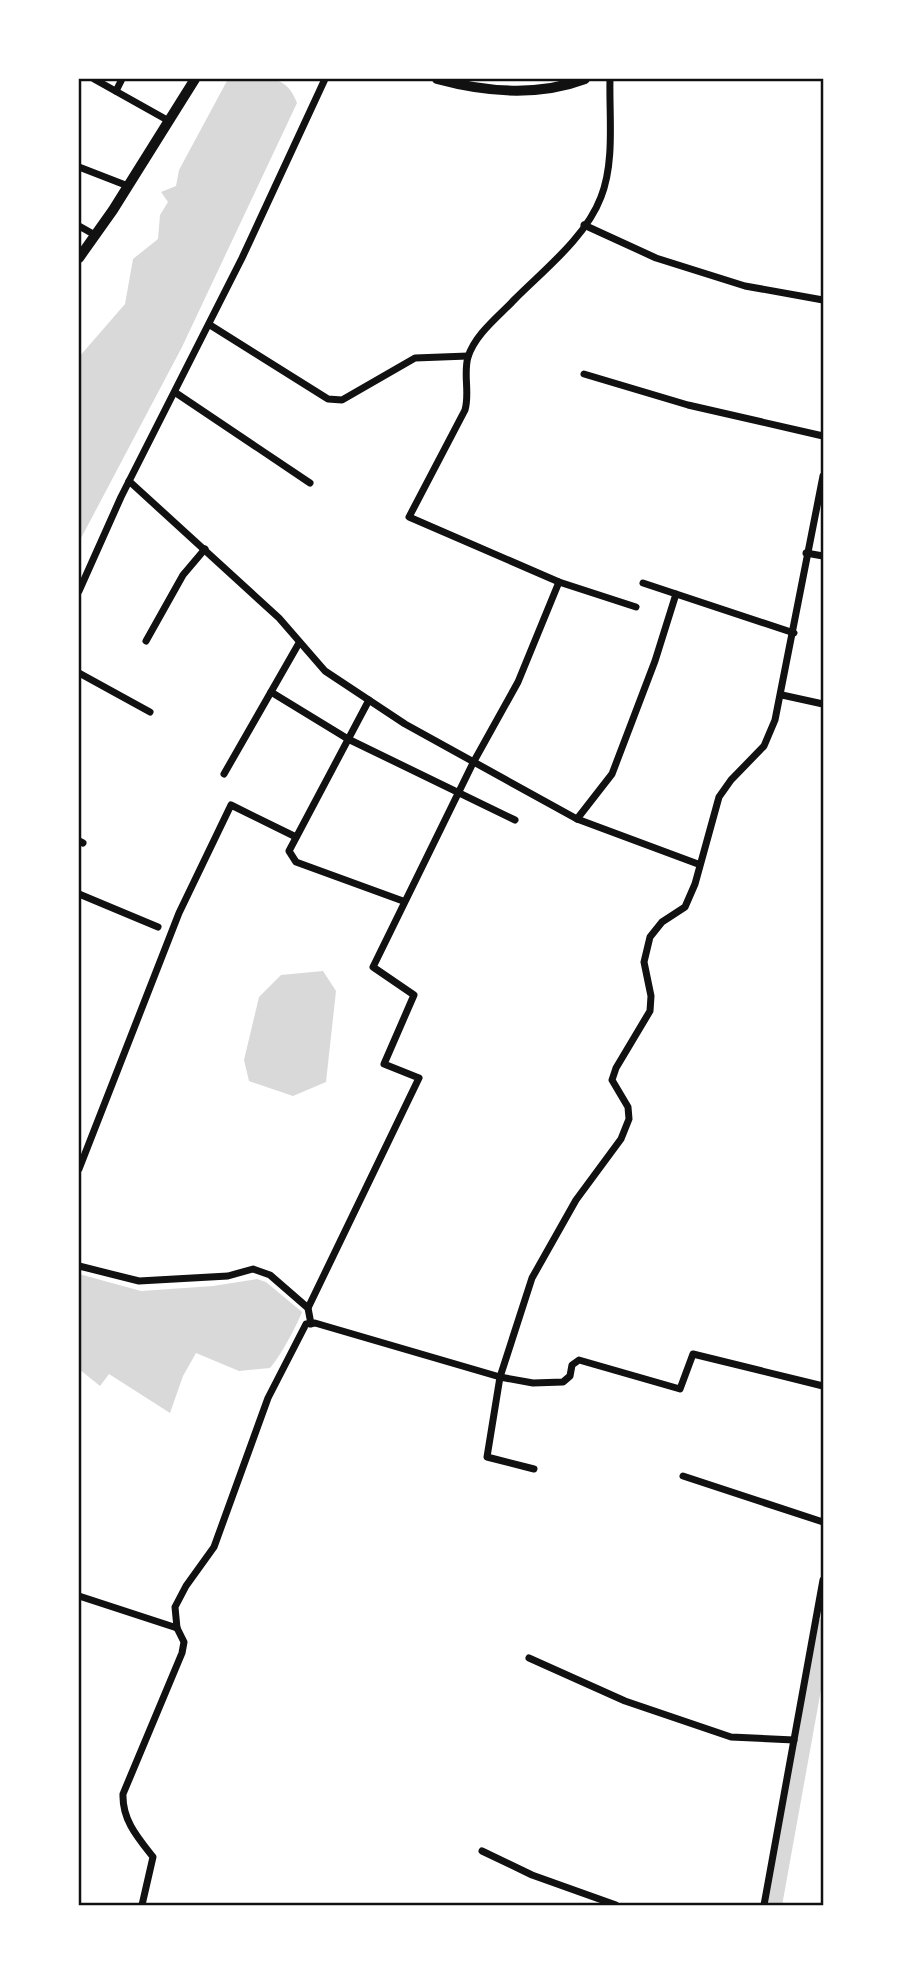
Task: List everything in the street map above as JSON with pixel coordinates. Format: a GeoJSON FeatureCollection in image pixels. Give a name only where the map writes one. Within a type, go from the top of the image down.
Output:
{"type":"FeatureCollection","features":[{"type":"Feature","properties":{"kind":"main road"},"geometry":{"type":"LineString","coordinates":[[79,258],[195,79]]}},
{"type":"Feature","properties":{"kind":"main road"},"geometry":{"type":"LineString","coordinates":[[437,79],[506,91],[542,90],[585,79]]}},
{"type":"Feature","properties":{"kind":"street"},"geometry":{"type":"LineString","coordinates":[[94,79],[169,121]]}},
{"type":"Feature","properties":{"kind":"street"},"geometry":{"type":"LineString","coordinates":[[116,91],[122,79]]}},
{"type":"Feature","properties":{"kind":"street"},"geometry":{"type":"LineString","coordinates":[[79,591],[129,481],[210,325],[325,79]]}},
{"type":"Feature","properties":{"kind":"street"},"geometry":{"type":"LineString","coordinates":[[610,79],[608,160],[602,196],[584,225],[480,335],[468,356],[468,397],[465,410],[409,517],[559,582],[636,607]]}},
{"type":"Feature","properties":{"kind":"street"},"geometry":{"type":"LineString","coordinates":[[79,167],[128,186]]}},
{"type":"Feature","properties":{"kind":"street"},"geometry":{"type":"LineString","coordinates":[[584,225],[656,258],[745,286],[823,300]]}},
{"type":"Feature","properties":{"kind":"street"},"geometry":{"type":"LineString","coordinates":[[79,226],[95,235]]}},
{"type":"Feature","properties":{"kind":"street"},"geometry":{"type":"LineString","coordinates":[[210,325],[328,399],[342,400],[415,358],[468,356]]}},
{"type":"Feature","properties":{"kind":"street"},"geometry":{"type":"LineString","coordinates":[[584,374],[688,404],[823,436]]}},
{"type":"Feature","properties":{"kind":"street"},"geometry":{"type":"LineString","coordinates":[[176,393],[310,483]]}},
{"type":"Feature","properties":{"kind":"street"},"geometry":{"type":"LineString","coordinates":[[534,1469],[487,1457],[500,1377],[532,1278],[576,1200],[621,1139],[629,1119],[628,1107],[612,1080],[616,1068],[650,1012],[651,996],[644,962],[650,937],[662,922],[685,907],[695,884],[698,864],[719,797],[730,780],[764,746],[782,695],[806,553],[823,476]]}},
{"type":"Feature","properties":{"kind":"street"},"geometry":{"type":"LineString","coordinates":[[129,481],[279,618],[325,671],[473,763],[577,819],[698,864]]}},
{"type":"Feature","properties":{"kind":"street"},"geometry":{"type":"LineString","coordinates":[[146,641],[183,575],[205,550]]}},
{"type":"Feature","properties":{"kind":"street"},"geometry":{"type":"LineString","coordinates":[[806,553],[823,556]]}},
{"type":"Feature","properties":{"kind":"street"},"geometry":{"type":"LineString","coordinates":[[311,1324],[308,1308],[419,1078],[384,1064],[414,995],[373,967],[458,792],[518,682],[559,582]]}},
{"type":"Feature","properties":{"kind":"street"},"geometry":{"type":"LineString","coordinates":[[643,583],[794,634]]}},
{"type":"Feature","properties":{"kind":"street"},"geometry":{"type":"LineString","coordinates":[[577,819],[612,775],[655,661],[676,594]]}},
{"type":"Feature","properties":{"kind":"street"},"geometry":{"type":"LineString","coordinates":[[224,774],[299,643]]}},
{"type":"Feature","properties":{"kind":"street"},"geometry":{"type":"LineString","coordinates":[[79,673],[150,712]]}},
{"type":"Feature","properties":{"kind":"street"},"geometry":{"type":"LineString","coordinates":[[271,692],[348,739],[515,820]]}},
{"type":"Feature","properties":{"kind":"street"},"geometry":{"type":"LineString","coordinates":[[782,695],[823,704]]}},
{"type":"Feature","properties":{"kind":"street"},"geometry":{"type":"LineString","coordinates":[[369,700],[289,851],[296,862],[403,901]]}},
{"type":"Feature","properties":{"kind":"street"},"geometry":{"type":"LineString","coordinates":[[79,1168],[179,913],[231,805],[296,837]]}},
{"type":"Feature","properties":{"kind":"street"},"geometry":{"type":"LineString","coordinates":[[79,894],[158,927]]}},
{"type":"Feature","properties":{"kind":"street"},"geometry":{"type":"LineString","coordinates":[[79,1266],[139,1281],[228,1276],[253,1269],[270,1275],[308,1308]]}},
{"type":"Feature","properties":{"kind":"street"},"geometry":{"type":"LineString","coordinates":[[142,1905],[153,1857],[133,1831],[122,1807],[123,1794],[156,1722],[182,1654],[184,1642],[177,1628],[175,1607],[186,1586],[214,1547],[268,1398],[306,1324],[500,1377],[533,1383],[563,1382],[569,1376],[572,1365],[579,1360],[680,1389],[693,1354],[823,1386]]}},
{"type":"Feature","properties":{"kind":"street"},"geometry":{"type":"LineString","coordinates":[[683,1476],[823,1522]]}},
{"type":"Feature","properties":{"kind":"street"},"geometry":{"type":"LineString","coordinates":[[764,1905],[823,1580]]}},
{"type":"Feature","properties":{"kind":"street"},"geometry":{"type":"LineString","coordinates":[[79,1596],[177,1628]]}},
{"type":"Feature","properties":{"kind":"street"},"geometry":{"type":"LineString","coordinates":[[529,1658],[625,1701],[731,1737],[794,1740]]}},
{"type":"Feature","properties":{"kind":"street"},"geometry":{"type":"LineString","coordinates":[[482,1851],[532,1875],[615,1905]]}},
{"type":"Feature","properties":{"kind":"shaded area"},"geometry":{"type":"Polygon","coordinates":[[[228,79],[278,80],[292,92],[297,103],[182,347],[79,542],[79,357],[125,304],[133,259],[158,239],[160,215],[168,202],[161,192],[176,186],[179,170],[228,79]]]}},
{"type":"Feature","properties":{"kind":"shaded area"},"geometry":{"type":"Polygon","coordinates":[[[323,971],[336,991],[326,1082],[293,1096],[249,1081],[244,1060],[259,997],[281,975],[323,971]]]}},
{"type":"Feature","properties":{"kind":"shaded area"},"geometry":{"type":"Polygon","coordinates":[[[79,1274],[141,1291],[213,1286],[257,1279],[266,1282],[302,1312],[288,1342],[270,1368],[239,1371],[196,1353],[183,1376],[170,1413],[109,1374],[100,1386],[79,1369],[79,1274]]]}},
{"type":"Feature","properties":{"kind":"waterway"},"geometry":{"type":"LineString","coordinates":[[773,1905],[823,1628]]}}]}
